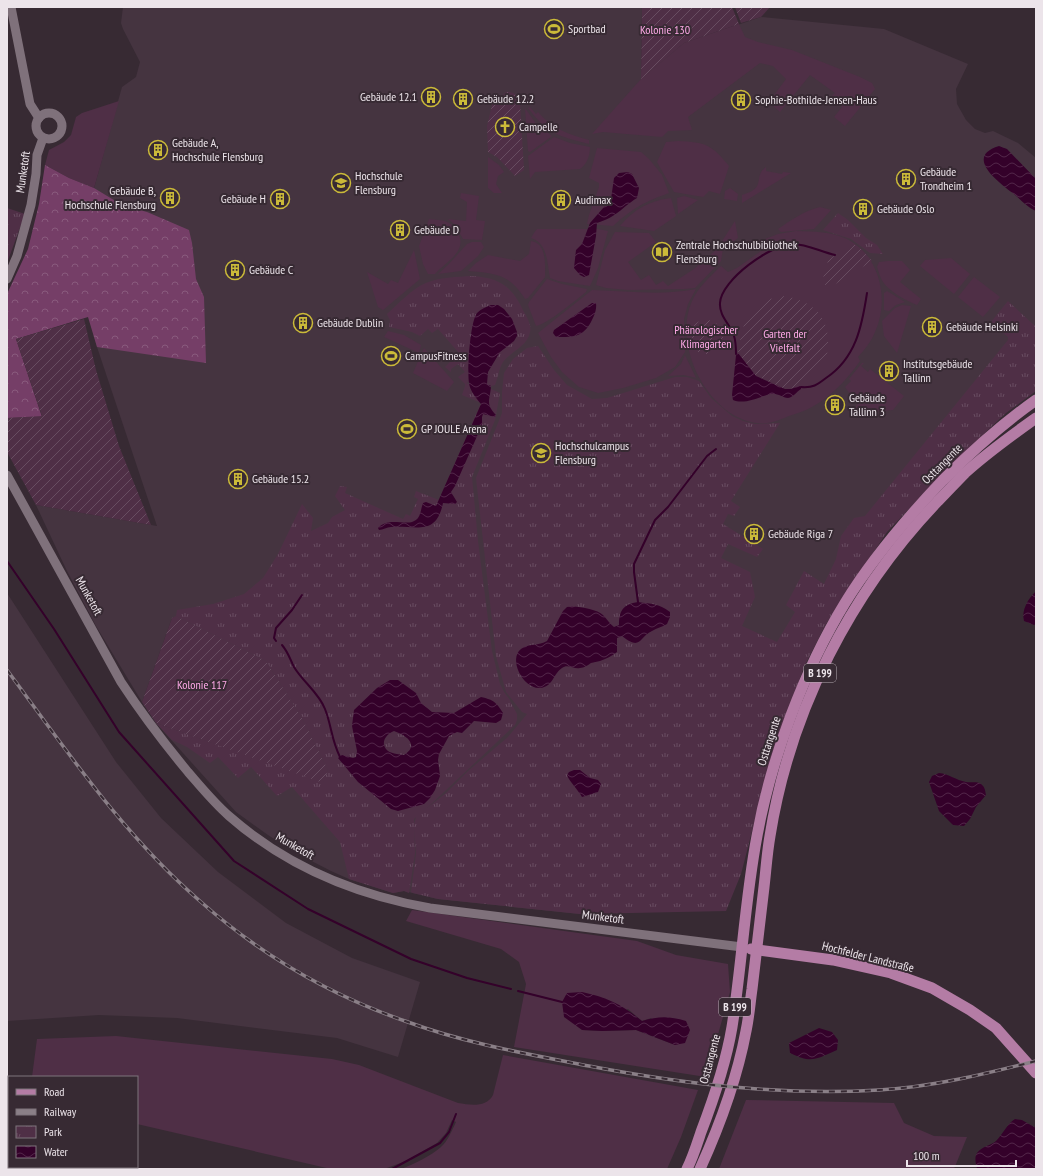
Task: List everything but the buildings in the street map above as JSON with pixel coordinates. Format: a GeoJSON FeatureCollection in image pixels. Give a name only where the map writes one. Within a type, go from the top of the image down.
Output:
{"type":"FeatureCollection","features":[{"type":"Feature","properties":{"kind":"main road","name":"Osttangente"},"geometry":{"type":"LineString","coordinates":[[687,1169],[709,1113],[724,1065],[732,1028],[757,835],[767,792],[783,739],[796,703],[820,649],[845,603],[879,555],[915,509],[985,439],[1013,416],[1036,400]]}},
{"type":"Feature","properties":{"kind":"main road","name":"Osttangente"},"geometry":{"type":"LineString","coordinates":[[700,1169],[723,1115],[738,1068],[746,1030],[770,837],[777,795],[792,743],[805,708],[829,654],[858,603],[887,561],[924,516],[964,474],[994,449],[1036,418]]}},
{"type":"Feature","properties":{"kind":"main road","name":"Munketoft"},"geometry":{"type":"LineString","coordinates":[[742,947],[757,950]]}},
{"type":"Feature","properties":{"kind":"main road","name":"Hochfelder Landstraße"},"geometry":{"type":"LineString","coordinates":[[757,950],[833,960],[891,974],[932,988],[970,1010],[996,1028],[1036,1073]]}},
{"type":"Feature","properties":{"kind":"street","name":"Munketoft"},"geometry":{"type":"LineString","coordinates":[[11,7],[30,104],[39,118]]}},
{"type":"Feature","properties":{"kind":"street","name":"Munketoft"},"geometry":{"type":"LineString","coordinates":[[45,114],[53,114],[60,119],[62,124],[60,132],[57,136],[49,139],[43,138],[36,130],[37,122],[39,118],[45,114]]}},
{"type":"Feature","properties":{"kind":"street","name":"Munketoft"},"geometry":{"type":"LineString","coordinates":[[7,279],[17,256],[31,205],[36,180],[37,155],[43,138]]}},
{"type":"Feature","properties":{"kind":"street","name":"Munketoft"},"geometry":{"type":"LineString","coordinates":[[7,475],[121,682],[135,703],[162,740],[206,792],[229,816],[274,850],[338,883],[374,896],[406,904],[742,947]]}},
{"type":"Feature","properties":{"kind":"shaded area","name":"Hochschulcampus Flensburg"},"geometry":{"type":"Polygon","coordinates":[[[123,7],[642,7],[641,78],[684,43],[761,17],[884,29],[968,64],[956,89],[957,104],[966,120],[975,129],[985,133],[993,131],[1018,143],[1036,158],[1036,380],[905,495],[580,914],[438,899],[404,891],[393,893],[349,879],[331,871],[294,852],[268,835],[236,812],[156,723],[323,783],[266,662],[176,617],[172,618],[142,702],[96,626],[67,571],[36,505],[157,526],[97,347],[72,256],[86,256],[94,188],[122,87],[136,77],[140,62],[121,23],[123,7]]]}},
{"type":"Feature","properties":{"kind":"shaded area"},"geometry":{"type":"Polygon","coordinates":[[[7,593],[116,762],[161,818],[218,872],[286,923],[352,958],[420,982],[398,1057],[337,1038],[177,1018],[99,1015],[7,1021],[7,593]]]}},
{"type":"Feature","properties":{"kind":"green space","name":"Kolonie 130"},"geometry":{"type":"Polygon","coordinates":[[[642,7],[732,7],[739,24],[684,43],[641,79],[642,7]]]}},
{"type":"Feature","properties":{"kind":"green space"},"geometry":{"type":"Polygon","coordinates":[[[735,7],[770,7],[761,17],[741,23],[735,7]]]}},
{"type":"Feature","properties":{"kind":"green space"},"geometry":{"type":"Polygon","coordinates":[[[739,24],[745,37],[758,42],[792,50],[860,77],[872,83],[875,89],[845,126],[834,117],[842,107],[831,97],[835,93],[810,75],[780,112],[769,102],[786,79],[773,66],[760,63],[688,117],[692,130],[668,131],[662,137],[603,132],[592,134],[641,79],[684,43],[739,24]]]}},
{"type":"Feature","properties":{"kind":"green space"},"geometry":{"type":"Polygon","coordinates":[[[506,92],[515,94],[520,103],[524,170],[515,176],[497,157],[488,152],[487,126],[493,101],[506,92]]]}},
{"type":"Feature","properties":{"kind":"green space"},"geometry":{"type":"Polygon","coordinates":[[[119,101],[94,188],[69,178],[45,165],[49,150],[64,142],[71,135],[76,117],[82,113],[119,101]]]}},
{"type":"Feature","properties":{"kind":"green space"},"geometry":{"type":"Polygon","coordinates":[[[530,107],[536,114],[538,112],[555,127],[575,136],[589,140],[589,144],[569,139],[554,133],[535,117],[528,108],[530,107]]]}},
{"type":"Feature","properties":{"kind":"green space"},"geometry":{"type":"Polygon","coordinates":[[[525,108],[537,125],[552,136],[530,152],[528,151],[525,108]]]}},
{"type":"Feature","properties":{"kind":"green space"},"geometry":{"type":"Polygon","coordinates":[[[554,137],[570,143],[590,147],[589,157],[580,169],[535,172],[530,179],[528,156],[554,137]]]}},
{"type":"Feature","properties":{"kind":"green space"},"geometry":{"type":"Polygon","coordinates":[[[666,142],[695,142],[708,146],[718,153],[729,166],[720,194],[709,191],[703,197],[674,192],[657,162],[666,142]]]}},
{"type":"Feature","properties":{"kind":"green space"},"geometry":{"type":"Polygon","coordinates":[[[597,148],[641,152],[662,175],[669,193],[639,206],[613,226],[587,224],[599,187],[599,183],[589,178],[597,148]]]}},
{"type":"Feature","properties":{"kind":"green space"},"geometry":{"type":"Polygon","coordinates":[[[488,157],[499,165],[504,172],[498,176],[496,184],[502,193],[494,193],[488,188],[488,157]]]}},
{"type":"Feature","properties":{"kind":"green space"},"geometry":{"type":"Polygon","coordinates":[[[45,165],[69,178],[94,188],[122,205],[147,212],[189,230],[196,279],[204,297],[206,363],[97,347],[88,317],[16,339],[42,417],[7,418],[7,294],[28,249],[39,204],[45,165]]]}},
{"type":"Feature","properties":{"kind":"green space"},"geometry":{"type":"Polygon","coordinates":[[[766,167],[766,171],[782,174],[783,172],[791,173],[742,203],[742,195],[755,189],[762,171],[766,167]]]}},
{"type":"Feature","properties":{"kind":"green space"},"geometry":{"type":"Polygon","coordinates":[[[730,188],[738,194],[737,201],[724,199],[725,191],[730,188]]]}},
{"type":"Feature","properties":{"kind":"green space"},"geometry":{"type":"Polygon","coordinates":[[[461,193],[479,196],[476,220],[485,221],[482,240],[463,239],[455,225],[448,219],[466,221],[467,202],[460,198],[461,193]]]}},
{"type":"Feature","properties":{"kind":"green space"},"geometry":{"type":"Polygon","coordinates":[[[684,196],[698,200],[678,214],[677,198],[684,196]]]}},
{"type":"Feature","properties":{"kind":"green space"},"geometry":{"type":"Polygon","coordinates":[[[671,198],[676,216],[654,231],[620,226],[636,210],[656,201],[671,198]]]}},
{"type":"Feature","properties":{"kind":"green space"},"geometry":{"type":"Polygon","coordinates":[[[820,207],[831,210],[814,229],[781,232],[778,229],[803,213],[820,207]]]}},
{"type":"Feature","properties":{"kind":"green space"},"geometry":{"type":"Polygon","coordinates":[[[7,208],[25,214],[7,263],[7,208]]]}},
{"type":"Feature","properties":{"kind":"green space"},"geometry":{"type":"Polygon","coordinates":[[[838,213],[848,220],[866,238],[877,245],[883,254],[870,253],[851,239],[823,230],[838,213]]]}},
{"type":"Feature","properties":{"kind":"green space"},"geometry":{"type":"Polygon","coordinates":[[[429,219],[446,222],[452,225],[458,233],[460,240],[458,251],[435,274],[428,274],[423,264],[419,246],[429,219]]]}},
{"type":"Feature","properties":{"kind":"green space"},"geometry":{"type":"Polygon","coordinates":[[[735,221],[738,238],[723,249],[721,261],[695,288],[628,290],[606,288],[596,285],[605,250],[615,232],[649,233],[656,242],[628,262],[641,280],[649,275],[656,285],[663,281],[668,286],[694,269],[717,249],[735,221]]]}},
{"type":"Feature","properties":{"kind":"green space"},"geometry":{"type":"Polygon","coordinates":[[[537,229],[598,229],[608,231],[598,268],[590,286],[558,281],[550,278],[544,249],[541,244],[531,238],[537,229]]]}},
{"type":"Feature","properties":{"kind":"green space"},"geometry":{"type":"Polygon","coordinates":[[[796,231],[822,232],[841,236],[858,247],[867,256],[874,267],[879,280],[882,306],[872,339],[858,357],[860,361],[845,380],[832,393],[819,403],[804,411],[773,422],[757,423],[739,418],[723,408],[710,393],[699,376],[691,357],[687,338],[687,319],[692,301],[698,291],[721,266],[728,272],[737,268],[764,249],[760,241],[778,234],[796,231]]]}},
{"type":"Feature","properties":{"kind":"green space"},"geometry":{"type":"Polygon","coordinates":[[[531,241],[540,246],[544,255],[545,277],[528,298],[525,299],[513,284],[501,276],[468,271],[476,263],[488,255],[520,261],[529,254],[531,241]]]}},
{"type":"Feature","properties":{"kind":"green space"},"geometry":{"type":"Polygon","coordinates":[[[472,242],[481,242],[484,247],[478,256],[461,271],[438,274],[467,244],[472,242]]]}},
{"type":"Feature","properties":{"kind":"green space"},"geometry":{"type":"Polygon","coordinates":[[[851,242],[861,249],[872,261],[829,288],[822,282],[828,261],[851,242]]]}},
{"type":"Feature","properties":{"kind":"green space"},"geometry":{"type":"Polygon","coordinates":[[[414,250],[420,279],[383,310],[378,307],[367,272],[388,284],[391,280],[398,283],[414,250]]]}},
{"type":"Feature","properties":{"kind":"green space"},"geometry":{"type":"Polygon","coordinates":[[[951,258],[970,274],[954,294],[920,266],[925,260],[951,258]]]}},
{"type":"Feature","properties":{"kind":"green space"},"geometry":{"type":"Polygon","coordinates":[[[902,261],[910,270],[900,282],[921,299],[917,305],[898,295],[883,282],[877,267],[879,262],[902,261]]]}},
{"type":"Feature","properties":{"kind":"green space"},"geometry":{"type":"Polygon","coordinates":[[[472,276],[498,281],[515,296],[530,324],[529,337],[503,362],[495,385],[491,386],[469,382],[466,383],[491,389],[500,393],[495,420],[472,477],[478,541],[492,651],[500,684],[517,714],[517,720],[515,725],[427,808],[446,793],[468,771],[508,737],[527,714],[522,712],[506,692],[496,656],[476,478],[502,413],[504,373],[513,359],[527,348],[538,346],[554,370],[567,385],[592,399],[607,398],[675,377],[687,377],[699,381],[711,398],[732,416],[755,424],[780,423],[731,501],[740,507],[734,516],[728,514],[723,524],[763,549],[757,557],[728,544],[721,558],[750,572],[755,597],[742,626],[777,642],[795,612],[786,605],[804,571],[824,584],[836,559],[841,536],[854,518],[865,516],[1008,340],[1008,337],[991,322],[1008,301],[1036,327],[1036,391],[1006,413],[951,465],[887,532],[826,624],[804,667],[769,765],[741,874],[726,911],[580,914],[438,899],[413,893],[411,892],[416,854],[414,829],[415,853],[409,893],[404,891],[393,893],[349,879],[340,842],[292,787],[277,796],[251,767],[238,778],[218,757],[210,763],[187,747],[172,740],[156,723],[323,782],[328,770],[303,720],[266,661],[176,616],[177,610],[213,604],[244,594],[263,578],[278,554],[302,504],[313,518],[311,531],[328,523],[332,517],[345,510],[335,496],[340,486],[347,487],[345,493],[403,519],[406,514],[410,516],[418,499],[414,497],[416,491],[439,500],[481,403],[462,395],[465,384],[458,377],[465,372],[458,364],[451,369],[451,372],[445,367],[459,353],[438,329],[432,333],[428,329],[420,336],[412,332],[389,327],[390,320],[387,314],[411,292],[421,285],[443,278],[472,276]]]}},
{"type":"Feature","properties":{"kind":"green space"},"geometry":{"type":"Polygon","coordinates":[[[974,277],[1000,297],[983,317],[958,297],[974,277]]]}},
{"type":"Feature","properties":{"kind":"green space"},"geometry":{"type":"Polygon","coordinates":[[[547,279],[562,284],[587,289],[586,292],[561,311],[541,325],[536,326],[528,305],[547,279]]]}},
{"type":"Feature","properties":{"kind":"green space"},"geometry":{"type":"Polygon","coordinates":[[[696,289],[688,304],[684,319],[685,352],[675,367],[656,378],[623,388],[598,393],[579,387],[562,372],[551,357],[538,333],[592,290],[657,293],[696,289]]]}},
{"type":"Feature","properties":{"kind":"green space"},"geometry":{"type":"Polygon","coordinates":[[[887,291],[905,302],[896,305],[889,311],[884,310],[884,293],[887,291]]]}},
{"type":"Feature","properties":{"kind":"green space","name":"Garten der Vielfalt"},"geometry":{"type":"Polygon","coordinates":[[[785,296],[803,302],[817,311],[822,317],[828,333],[827,351],[823,364],[811,376],[796,386],[788,389],[774,385],[757,377],[738,353],[745,322],[755,307],[773,298],[785,296]]]}},
{"type":"Feature","properties":{"kind":"green space"},"geometry":{"type":"Polygon","coordinates":[[[902,305],[911,306],[897,353],[884,336],[882,321],[895,308],[902,305]]]}},
{"type":"Feature","properties":{"kind":"green space"},"geometry":{"type":"Polygon","coordinates":[[[84,319],[96,370],[119,446],[151,525],[36,505],[7,452],[7,418],[42,416],[16,339],[84,319]]]}},
{"type":"Feature","properties":{"kind":"green space","name":"Phänologischer Klimagarten"},"geometry":{"type":"Polygon","coordinates":[[[706,320],[718,325],[723,337],[718,349],[706,354],[694,349],[689,337],[694,325],[706,320]]]}},
{"type":"Feature","properties":{"kind":"green space"},"geometry":{"type":"Polygon","coordinates":[[[388,331],[404,335],[421,345],[419,353],[384,337],[388,331]]]}},
{"type":"Feature","properties":{"kind":"green space"},"geometry":{"type":"Polygon","coordinates":[[[424,348],[454,382],[447,391],[413,373],[424,348]]]}},
{"type":"Feature","properties":{"kind":"green space"},"geometry":{"type":"Polygon","coordinates":[[[685,355],[696,378],[684,375],[668,376],[681,364],[685,355]]]}},
{"type":"Feature","properties":{"kind":"green space"},"geometry":{"type":"Polygon","coordinates":[[[862,363],[864,363],[861,366],[868,372],[870,369],[904,396],[893,410],[856,413],[854,408],[859,403],[859,397],[857,395],[852,400],[845,387],[851,381],[849,379],[862,363]]]}},
{"type":"Feature","properties":{"kind":"green space","name":"Kolonie 117"},"geometry":{"type":"Polygon","coordinates":[[[176,616],[266,661],[303,720],[328,770],[323,783],[156,723],[142,702],[172,618],[176,616]]]}},
{"type":"Feature","properties":{"kind":"green space"},"geometry":{"type":"Polygon","coordinates":[[[412,910],[637,941],[676,955],[728,964],[730,992],[706,1077],[514,1047],[526,984],[519,962],[501,949],[406,921],[412,910]],[[628,1009],[582,1030],[636,1030],[675,1045],[651,1018],[642,1021],[628,1009]]]}},
{"type":"Feature","properties":{"kind":"green space"},"geometry":{"type":"Polygon","coordinates":[[[116,1036],[332,1059],[359,1065],[458,1103],[477,1105],[486,1102],[493,1095],[503,1055],[698,1090],[681,1137],[667,1169],[401,1169],[422,1160],[441,1147],[448,1139],[456,1122],[452,1120],[446,1133],[437,1143],[406,1161],[384,1169],[331,1169],[138,1124],[138,1076],[32,1076],[37,1039],[116,1036]]]}},
{"type":"Feature","properties":{"kind":"green space"},"geometry":{"type":"Polygon","coordinates":[[[746,1100],[894,1103],[904,1123],[934,1136],[967,1137],[954,1169],[719,1169],[746,1100]]]}},
{"type":"Feature","properties":{"kind":"water"},"geometry":{"type":"Polygon","coordinates":[[[999,146],[1007,149],[1036,179],[1036,211],[1027,206],[994,177],[984,163],[984,157],[989,151],[999,146]]]}},
{"type":"Feature","properties":{"kind":"water"},"geometry":{"type":"Polygon","coordinates":[[[628,172],[632,174],[639,188],[637,198],[614,215],[597,223],[589,275],[584,277],[574,268],[576,250],[582,244],[590,223],[611,199],[614,178],[619,173],[628,172]]]}},
{"type":"Feature","properties":{"kind":"water"},"geometry":{"type":"Polygon","coordinates":[[[592,303],[596,303],[595,313],[588,327],[584,331],[576,336],[556,337],[553,333],[554,330],[592,303]]]}},
{"type":"Feature","properties":{"kind":"water"},"geometry":{"type":"Polygon","coordinates":[[[491,305],[498,305],[504,309],[512,319],[517,336],[514,341],[500,352],[488,372],[487,384],[491,386],[489,405],[496,415],[495,417],[483,414],[482,425],[451,492],[457,502],[455,504],[443,503],[440,514],[430,525],[424,527],[390,527],[379,530],[378,528],[388,522],[405,523],[414,521],[419,516],[423,503],[426,502],[436,506],[481,404],[472,392],[469,383],[468,368],[470,347],[473,326],[477,313],[491,305]]]}},
{"type":"Feature","properties":{"kind":"water"},"geometry":{"type":"Polygon","coordinates":[[[738,353],[756,376],[785,389],[791,389],[799,386],[801,389],[792,397],[788,398],[770,394],[742,402],[733,400],[732,395],[736,355],[738,353]]]}},
{"type":"Feature","properties":{"kind":"water"},"geometry":{"type":"Polygon","coordinates":[[[1036,591],[1036,624],[1034,625],[1024,621],[1023,613],[1028,601],[1036,591]]]}},
{"type":"Feature","properties":{"kind":"water"},"geometry":{"type":"Polygon","coordinates":[[[638,602],[658,605],[670,612],[670,617],[667,624],[647,634],[636,643],[633,643],[622,636],[617,638],[617,652],[613,655],[581,668],[566,666],[559,671],[548,685],[544,687],[534,687],[528,684],[519,673],[516,659],[517,654],[524,647],[541,644],[547,641],[563,611],[567,607],[580,607],[596,611],[603,615],[614,627],[619,625],[621,612],[625,606],[638,602]]]}},
{"type":"Feature","properties":{"kind":"water"},"geometry":{"type":"Polygon","coordinates":[[[390,680],[398,680],[416,693],[421,703],[432,712],[454,713],[481,697],[494,702],[503,713],[501,720],[496,723],[474,721],[462,733],[457,732],[449,736],[439,754],[438,760],[440,776],[435,790],[430,798],[424,804],[398,811],[391,809],[358,782],[338,758],[342,755],[353,758],[356,757],[357,751],[352,726],[354,710],[377,688],[390,680]],[[394,731],[387,735],[384,740],[384,746],[394,754],[404,755],[411,748],[410,741],[403,735],[394,731]]]}},
{"type":"Feature","properties":{"kind":"water"},"geometry":{"type":"Polygon","coordinates":[[[580,770],[590,778],[598,780],[601,784],[598,792],[582,797],[567,775],[569,772],[580,770]]]}},
{"type":"Feature","properties":{"kind":"water"},"geometry":{"type":"Polygon","coordinates":[[[939,773],[966,782],[976,782],[984,787],[986,795],[976,807],[970,819],[964,826],[953,825],[939,811],[929,782],[932,776],[939,773]]]}},
{"type":"Feature","properties":{"kind":"water"},"geometry":{"type":"Polygon","coordinates":[[[582,992],[599,996],[614,1002],[628,1010],[642,1021],[664,1017],[686,1021],[690,1030],[685,1043],[675,1045],[636,1030],[582,1030],[564,1017],[562,1002],[567,993],[582,992]]]}},
{"type":"Feature","properties":{"kind":"water"},"geometry":{"type":"Polygon","coordinates":[[[819,1028],[832,1032],[838,1040],[837,1050],[814,1059],[804,1058],[790,1053],[789,1043],[819,1028]]]}},
{"type":"Feature","properties":{"kind":"water"},"geometry":{"type":"Polygon","coordinates":[[[1015,1119],[1022,1120],[1036,1128],[1036,1169],[977,1169],[975,1159],[977,1153],[981,1149],[996,1141],[1015,1119]]]}},
{"type":"Feature","properties":{"kind":"waterway"},"geometry":{"type":"LineString","coordinates":[[736,354],[736,343],[734,336],[721,312],[720,303],[729,284],[738,274],[760,257],[772,250],[793,244],[804,245],[835,255]]}},
{"type":"Feature","properties":{"kind":"waterway"},"geometry":{"type":"LineString","coordinates":[[801,387],[809,387],[817,384],[836,370],[844,361],[851,351],[860,329],[867,293]]}},
{"type":"Feature","properties":{"kind":"waterway"},"geometry":{"type":"LineString","coordinates":[[638,602],[634,564],[655,520],[668,507],[707,456],[716,449]]}},
{"type":"Feature","properties":{"kind":"waterway"},"geometry":{"type":"LineString","coordinates":[[7,561],[54,629],[119,732],[234,861],[308,909],[411,959],[467,978],[511,989]]}},
{"type":"Feature","properties":{"kind":"waterway"},"geometry":{"type":"LineString","coordinates":[[276,641],[274,638],[276,628],[292,610],[302,595]]}},
{"type":"Feature","properties":{"kind":"waterway"},"geometry":{"type":"LineString","coordinates":[[282,645],[294,667],[322,703],[340,757]]}},
{"type":"Feature","properties":{"kind":"waterway"},"geometry":{"type":"LineString","coordinates":[[518,991],[562,1002]]}},
{"type":"Feature","properties":{"kind":"waterway"},"geometry":{"type":"LineString","coordinates":[[392,1169],[440,1143],[449,1132],[456,1114]]}},
{"type":"Feature","properties":{"kind":"railway"},"geometry":{"type":"LineString","coordinates":[[7,670],[74,762],[122,821],[173,876],[201,902],[247,939],[272,956],[323,986],[377,1011],[450,1036],[542,1057],[661,1078],[769,1090],[842,1091],[879,1090],[919,1086],[997,1071],[1036,1061]]}},
{"type":"Feature","properties":{"kind":"place","name":"Sportbad"},"geometry":{"type":"Point","coordinates":[554,29]}},
{"type":"Feature","properties":{"kind":"place","name":"Gebäude 12.1"},"geometry":{"type":"Point","coordinates":[431,97]}},
{"type":"Feature","properties":{"kind":"place","name":"Gebäude 12.2"},"geometry":{"type":"Point","coordinates":[463,99]}},
{"type":"Feature","properties":{"kind":"place","name":"Sophie-Bothilde-Jensen-Haus"},"geometry":{"type":"Point","coordinates":[741,100]}},
{"type":"Feature","properties":{"kind":"place","name":"Campelle"},"geometry":{"type":"Point","coordinates":[505,127]}},
{"type":"Feature","properties":{"kind":"place","name":"Gebäude A, Hochschule Flensburg"},"geometry":{"type":"Point","coordinates":[158,150]}},
{"type":"Feature","properties":{"kind":"place","name":"Gebäude Trondheim 1"},"geometry":{"type":"Point","coordinates":[906,179]}},
{"type":"Feature","properties":{"kind":"place","name":"Hochschule Flensburg"},"geometry":{"type":"Point","coordinates":[341,183]}},
{"type":"Feature","properties":{"kind":"place","name":"Gebäude B, Hochschule Flensburg"},"geometry":{"type":"Point","coordinates":[170,198]}},
{"type":"Feature","properties":{"kind":"place","name":"Gebäude H"},"geometry":{"type":"Point","coordinates":[280,199]}},
{"type":"Feature","properties":{"kind":"place","name":"Audimax"},"geometry":{"type":"Point","coordinates":[561,200]}},
{"type":"Feature","properties":{"kind":"place","name":"Gebäude Oslo"},"geometry":{"type":"Point","coordinates":[863,209]}},
{"type":"Feature","properties":{"kind":"place","name":"Gebäude D"},"geometry":{"type":"Point","coordinates":[400,230]}},
{"type":"Feature","properties":{"kind":"place","name":"Zentrale Hochschulbibliothek Flensburg"},"geometry":{"type":"Point","coordinates":[662,252]}},
{"type":"Feature","properties":{"kind":"place","name":"Gebäude C"},"geometry":{"type":"Point","coordinates":[235,270]}},
{"type":"Feature","properties":{"kind":"place","name":"Gebäude Dublin"},"geometry":{"type":"Point","coordinates":[303,323]}},
{"type":"Feature","properties":{"kind":"place","name":"Gebäude Helsinki"},"geometry":{"type":"Point","coordinates":[932,327]}},
{"type":"Feature","properties":{"kind":"place","name":"CampusFitness"},"geometry":{"type":"Point","coordinates":[391,356]}},
{"type":"Feature","properties":{"kind":"place","name":"Institutsgebäude Tallinn"},"geometry":{"type":"Point","coordinates":[889,371]}},
{"type":"Feature","properties":{"kind":"place","name":"Gebäude Tallinn 3"},"geometry":{"type":"Point","coordinates":[835,405]}},
{"type":"Feature","properties":{"kind":"place","name":"GP JOULE Arena"},"geometry":{"type":"Point","coordinates":[407,429]}},
{"type":"Feature","properties":{"kind":"place","name":"Hochschulcampus Flensburg"},"geometry":{"type":"Point","coordinates":[541,453]}},
{"type":"Feature","properties":{"kind":"place","name":"Gebäude 15.2"},"geometry":{"type":"Point","coordinates":[238,479]}},
{"type":"Feature","properties":{"kind":"place","name":"Gebäude Riga 7"},"geometry":{"type":"Point","coordinates":[754,534]}}]}
